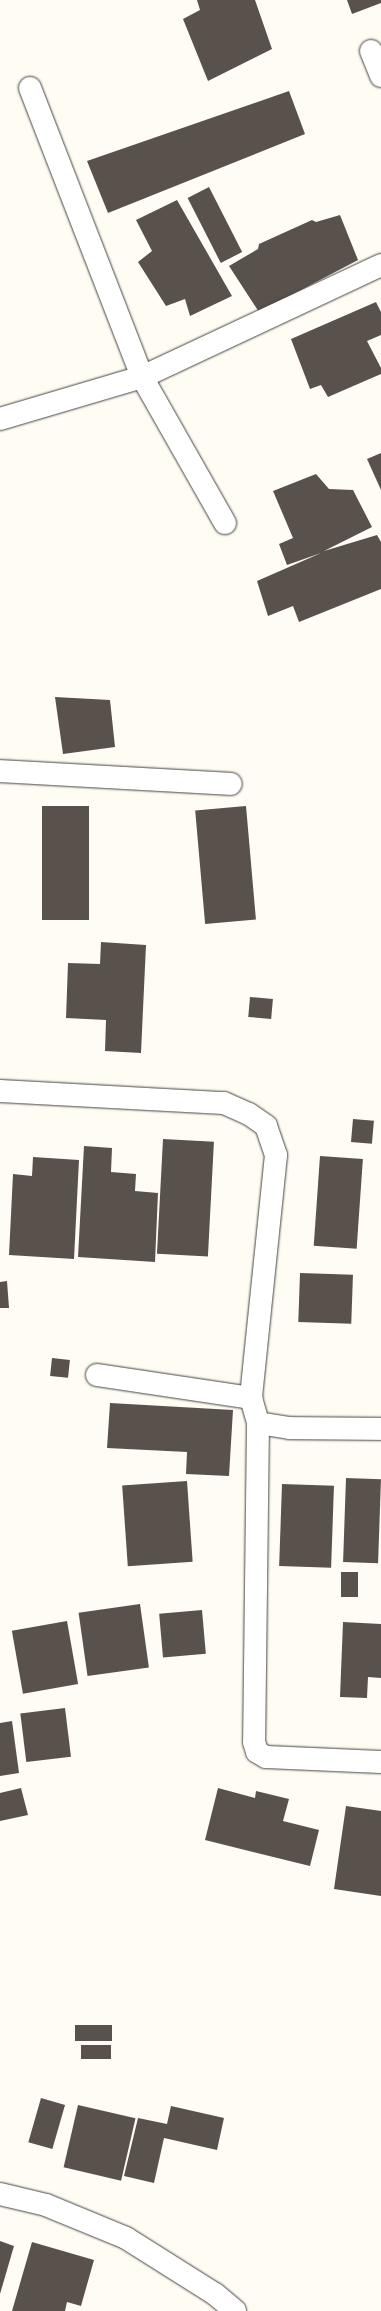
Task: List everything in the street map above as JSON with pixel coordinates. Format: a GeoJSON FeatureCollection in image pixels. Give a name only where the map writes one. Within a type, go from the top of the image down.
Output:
{"type":"FeatureCollection","features":[{"type":"Feature","properties":{"kind":"street"},"geometry":{"type":"LineString","coordinates":[[371,51],[381,76]]}},
{"type":"Feature","properties":{"kind":"street"},"geometry":{"type":"LineString","coordinates":[[30,88],[142,378],[225,523]]}},
{"type":"Feature","properties":{"kind":"street"},"geometry":{"type":"LineString","coordinates":[[0,419],[142,378],[381,265]]}},
{"type":"Feature","properties":{"kind":"street"},"geometry":{"type":"LineString","coordinates":[[0,771],[231,784]]}},
{"type":"Feature","properties":{"kind":"street"},"geometry":{"type":"LineString","coordinates":[[0,1091],[224,1103],[249,1114],[266,1126],[276,1155],[251,1398],[258,1423],[254,1742],[257,1752],[266,1757],[381,1762]]}},
{"type":"Feature","properties":{"kind":"street"},"geometry":{"type":"LineString","coordinates":[[97,1375],[251,1398]]}},
{"type":"Feature","properties":{"kind":"street"},"geometry":{"type":"LineString","coordinates":[[258,1423],[290,1428],[381,1429]]}},
{"type":"Feature","properties":{"kind":"street"},"geometry":{"type":"LineString","coordinates":[[0,2194],[46,2205],[126,2238],[215,2294],[235,2311]]}},
{"type":"Feature","properties":{"kind":"building"},"geometry":{"type":"Polygon","coordinates":[[[197,0],[255,0],[272,49],[208,81],[183,19],[200,10],[197,0]]]}},
{"type":"Feature","properties":{"kind":"building"},"geometry":{"type":"Polygon","coordinates":[[[347,0],[381,0],[381,3],[352,14],[347,0]]]}},
{"type":"Feature","properties":{"kind":"building"},"geometry":{"type":"Polygon","coordinates":[[[289,91],[305,134],[108,213],[87,161],[289,91]]]}},
{"type":"Feature","properties":{"kind":"building"},"geometry":{"type":"Polygon","coordinates":[[[209,187],[242,252],[221,263],[188,198],[209,187]]]}},
{"type":"Feature","properties":{"kind":"building"},"geometry":{"type":"Polygon","coordinates":[[[177,200],[232,296],[190,316],[185,299],[166,306],[138,262],[152,251],[136,220],[177,200]]]}},
{"type":"Feature","properties":{"kind":"building"},"geometry":{"type":"Polygon","coordinates":[[[340,215],[358,260],[259,312],[229,266],[258,249],[259,244],[312,220],[316,222],[340,215]]]}},
{"type":"Feature","properties":{"kind":"building"},"geometry":{"type":"Polygon","coordinates":[[[376,302],[381,312],[381,335],[367,341],[381,368],[381,374],[328,397],[321,385],[310,389],[291,339],[376,302]]]}},
{"type":"Feature","properties":{"kind":"building"},"geometry":{"type":"Polygon","coordinates":[[[381,453],[381,490],[367,459],[381,453]]]}},
{"type":"Feature","properties":{"kind":"building"},"geometry":{"type":"Polygon","coordinates":[[[316,474],[329,489],[353,490],[372,527],[324,551],[377,535],[381,542],[381,589],[299,622],[293,606],[268,616],[257,581],[321,553],[287,565],[279,544],[293,538],[273,491],[316,474]]]}},
{"type":"Feature","properties":{"kind":"building"},"geometry":{"type":"Polygon","coordinates":[[[55,697],[110,700],[115,747],[63,754],[55,697]]]}},
{"type":"Feature","properties":{"kind":"building"},"geometry":{"type":"Polygon","coordinates":[[[42,806],[89,806],[89,920],[42,920],[42,806]]]}},
{"type":"Feature","properties":{"kind":"building"},"geometry":{"type":"Polygon","coordinates":[[[246,806],[256,920],[205,924],[195,810],[246,806]]]}},
{"type":"Feature","properties":{"kind":"building"},"geometry":{"type":"Polygon","coordinates":[[[101,942],[146,945],[141,1053],[105,1051],[106,1020],[66,1018],[68,963],[100,964],[101,942]]]}},
{"type":"Feature","properties":{"kind":"building"},"geometry":{"type":"Polygon","coordinates":[[[250,997],[273,999],[271,1019],[248,1017],[250,997]]]}},
{"type":"Feature","properties":{"kind":"building"},"geometry":{"type":"Polygon","coordinates":[[[353,1119],[374,1121],[372,1144],[351,1142],[353,1119]]]}},
{"type":"Feature","properties":{"kind":"building"},"geometry":{"type":"Polygon","coordinates":[[[163,1139],[214,1142],[208,1257],[157,1254],[163,1139]]]}},
{"type":"Feature","properties":{"kind":"building"},"geometry":{"type":"Polygon","coordinates":[[[84,1146],[112,1148],[111,1172],[136,1174],[135,1191],[158,1193],[155,1262],[78,1257],[84,1146]]]}},
{"type":"Feature","properties":{"kind":"building"},"geometry":{"type":"Polygon","coordinates":[[[320,1156],[363,1159],[357,1249],[314,1246],[320,1156]]]}},
{"type":"Feature","properties":{"kind":"building"},"geometry":{"type":"Polygon","coordinates":[[[33,1157],[79,1160],[74,1259],[9,1255],[13,1174],[32,1176],[33,1157]]]}},
{"type":"Feature","properties":{"kind":"building"},"geometry":{"type":"Polygon","coordinates":[[[300,1273],[353,1275],[351,1324],[298,1322],[300,1273]]]}},
{"type":"Feature","properties":{"kind":"building"},"geometry":{"type":"Polygon","coordinates":[[[7,1281],[9,1308],[0,1308],[0,1282],[7,1281]]]}},
{"type":"Feature","properties":{"kind":"building"},"geometry":{"type":"Polygon","coordinates":[[[52,1358],[70,1360],[68,1378],[50,1376],[52,1358]]]}},
{"type":"Feature","properties":{"kind":"building"},"geometry":{"type":"Polygon","coordinates":[[[110,1403],[233,1410],[229,1476],[186,1474],[187,1452],[107,1448],[110,1403]]]}},
{"type":"Feature","properties":{"kind":"building"},"geometry":{"type":"Polygon","coordinates":[[[346,1478],[381,1479],[378,1563],[343,1562],[346,1478]]]}},
{"type":"Feature","properties":{"kind":"building"},"geometry":{"type":"Polygon","coordinates":[[[187,1481],[193,1562],[128,1566],[122,1486],[187,1481]]]}},
{"type":"Feature","properties":{"kind":"building"},"geometry":{"type":"Polygon","coordinates":[[[282,1484],[334,1486],[331,1568],[279,1566],[282,1484]]]}},
{"type":"Feature","properties":{"kind":"building"},"geometry":{"type":"Polygon","coordinates":[[[341,1572],[358,1572],[358,1597],[341,1597],[341,1572]]]}},
{"type":"Feature","properties":{"kind":"building"},"geometry":{"type":"Polygon","coordinates":[[[140,1604],[149,1667],[88,1676],[79,1613],[140,1604]]]}},
{"type":"Feature","properties":{"kind":"building"},"geometry":{"type":"Polygon","coordinates":[[[202,1610],[206,1654],[163,1658],[159,1614],[202,1610]]]}},
{"type":"Feature","properties":{"kind":"building"},"geometry":{"type":"Polygon","coordinates":[[[67,1621],[78,1684],[23,1694],[12,1631],[67,1621]]]}},
{"type":"Feature","properties":{"kind":"building"},"geometry":{"type":"Polygon","coordinates":[[[343,1622],[381,1624],[381,1678],[368,1677],[367,1698],[340,1697],[343,1622]]]}},
{"type":"Feature","properties":{"kind":"building"},"geometry":{"type":"Polygon","coordinates":[[[65,1708],[71,1757],[26,1762],[20,1713],[65,1708]]]}},
{"type":"Feature","properties":{"kind":"building"},"geometry":{"type":"Polygon","coordinates":[[[12,1721],[19,1773],[0,1776],[0,1723],[12,1721]]]}},
{"type":"Feature","properties":{"kind":"building"},"geometry":{"type":"Polygon","coordinates":[[[21,1788],[28,1815],[0,1821],[0,1793],[21,1788]]]}},
{"type":"Feature","properties":{"kind":"building"},"geometry":{"type":"Polygon","coordinates":[[[218,1788],[255,1798],[256,1791],[289,1799],[283,1821],[319,1830],[310,1866],[205,1840],[218,1788]]]}},
{"type":"Feature","properties":{"kind":"building"},"geometry":{"type":"Polygon","coordinates":[[[346,1806],[381,1811],[381,1896],[334,1889],[346,1806]]]}},
{"type":"Feature","properties":{"kind":"building"},"geometry":{"type":"Polygon","coordinates":[[[75,2025],[112,2025],[112,2041],[75,2041],[75,2025]]]}},
{"type":"Feature","properties":{"kind":"building"},"geometry":{"type":"Polygon","coordinates":[[[81,2045],[111,2045],[111,2059],[81,2059],[81,2045]]]}},
{"type":"Feature","properties":{"kind":"building"},"geometry":{"type":"Polygon","coordinates":[[[41,2098],[65,2105],[52,2149],[28,2142],[41,2098]]]}},
{"type":"Feature","properties":{"kind":"building"},"geometry":{"type":"Polygon","coordinates":[[[78,2105],[135,2118],[121,2181],[64,2167],[78,2105]]]}},
{"type":"Feature","properties":{"kind":"building"},"geometry":{"type":"Polygon","coordinates":[[[171,2106],[224,2118],[217,2150],[164,2138],[154,2183],[124,2176],[138,2118],[167,2124],[171,2106]]]}},
{"type":"Feature","properties":{"kind":"building"},"geometry":{"type":"Polygon","coordinates":[[[0,2241],[14,2246],[0,2294],[0,2241]]]}},
{"type":"Feature","properties":{"kind":"building"},"geometry":{"type":"Polygon","coordinates":[[[32,2242],[94,2260],[81,2306],[67,2302],[65,2311],[12,2311],[32,2242]]]}}]}
